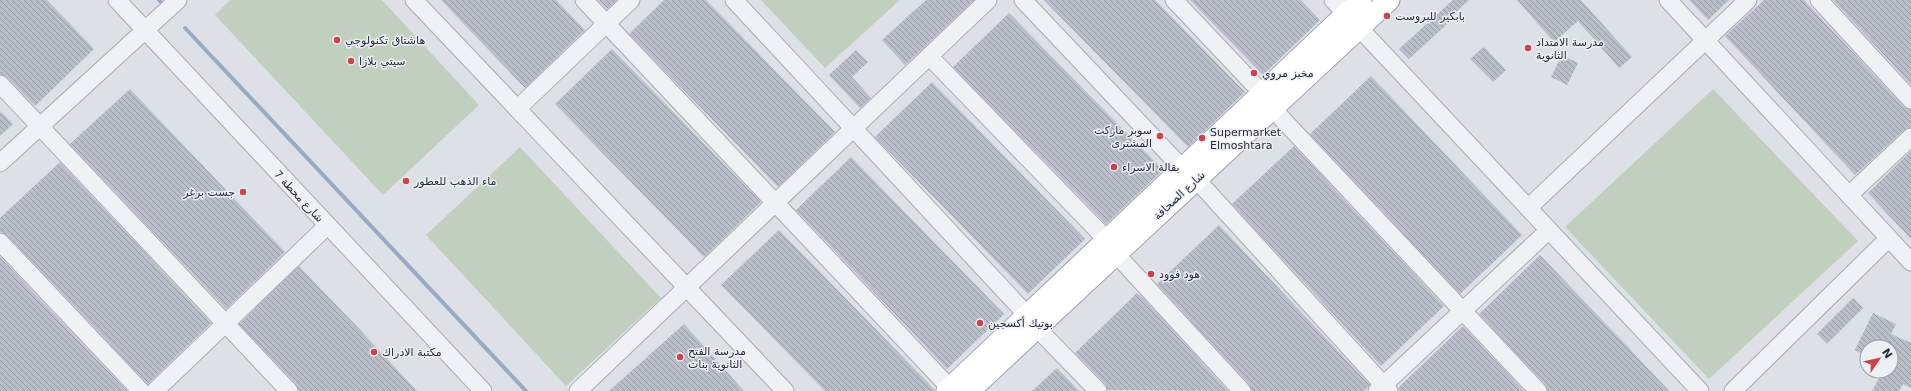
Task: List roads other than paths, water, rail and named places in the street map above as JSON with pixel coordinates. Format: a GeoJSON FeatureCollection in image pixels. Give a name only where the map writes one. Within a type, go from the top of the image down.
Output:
{"type":"FeatureCollection","features":[{"type":"Feature","properties":{"kind":"main road","name":"شارع الصحافة"},"geometry":{"type":"LineString","coordinates":[[956,390],[1112,247],[1267,101],[1346,14],[1361,0]]}},
{"type":"Feature","properties":{"kind":"main road","name":"شارع الصحافة"},"geometry":{"type":"LineString","coordinates":[[1346,14],[1389,0]]}},
{"type":"Feature","properties":{"kind":"street","name":"شارع محطة 7"},"geometry":{"type":"LineString","coordinates":[[117,0],[483,391]]}},
{"type":"Feature","properties":{"kind":"street"},"geometry":{"type":"LineString","coordinates":[[0,163],[144,29],[178,0]]}},
{"type":"Feature","properties":{"kind":"street"},"geometry":{"type":"LineString","coordinates":[[414,0],[784,391]]}},
{"type":"Feature","properties":{"kind":"street"},"geometry":{"type":"LineString","coordinates":[[584,0],[775,202],[956,390]]}},
{"type":"Feature","properties":{"kind":"street"},"geometry":{"type":"LineString","coordinates":[[517,109],[631,0]]}},
{"type":"Feature","properties":{"kind":"street"},"geometry":{"type":"LineString","coordinates":[[734,0],[1098,391]]}},
{"type":"Feature","properties":{"kind":"street"},"geometry":{"type":"LineString","coordinates":[[578,391],[988,0]]}},
{"type":"Feature","properties":{"kind":"street"},"geometry":{"type":"LineString","coordinates":[[1023,0],[1190,174],[1383,389],[1549,230]]}},
{"type":"Feature","properties":{"kind":"street"},"geometry":{"type":"LineString","coordinates":[[1174,0],[1462,312],[1538,391]]}},
{"type":"Feature","properties":{"kind":"street"},"geometry":{"type":"LineString","coordinates":[[1668,0],[1705,42],[1911,262]]}},
{"type":"Feature","properties":{"kind":"street"},"geometry":{"type":"LineString","coordinates":[[1528,208],[1748,0]]}},
{"type":"Feature","properties":{"kind":"street"},"geometry":{"type":"LineString","coordinates":[[1819,0],[1911,100]]}},
{"type":"Feature","properties":{"kind":"street"},"geometry":{"type":"LineString","coordinates":[[1346,14],[1700,391]]}},
{"type":"Feature","properties":{"kind":"street"},"geometry":{"type":"LineString","coordinates":[[929,56],[1112,247],[1242,391]]}},
{"type":"Feature","properties":{"kind":"street"},"geometry":{"type":"LineString","coordinates":[[0,84],[289,391]]}},
{"type":"Feature","properties":{"kind":"street"},"geometry":{"type":"LineString","coordinates":[[1849,195],[1911,136]]}},
{"type":"Feature","properties":{"kind":"street"},"geometry":{"type":"LineString","coordinates":[[156,391],[327,226]]}},
{"type":"Feature","properties":{"kind":"street"},"geometry":{"type":"LineString","coordinates":[[1733,391],[1889,238]]}},
{"type":"Feature","properties":{"kind":"street"},"geometry":{"type":"LineString","coordinates":[[0,242],[142,391]]}},
{"type":"Feature","properties":{"kind":"waterway"},"geometry":{"type":"LineString","coordinates":[[185,28],[526,391]]}},
{"type":"Feature","properties":{"kind":"place","name":"بابكير للبروست"},"geometry":{"type":"Point","coordinates":[1387,16]}},
{"type":"Feature","properties":{"kind":"place","name":"هاشتاق تكنولوجي"},"geometry":{"type":"Point","coordinates":[337,40]}},
{"type":"Feature","properties":{"kind":"place","name":"مدرسة الامتداد الثانوية"},"geometry":{"type":"Point","coordinates":[1528,48]}},
{"type":"Feature","properties":{"kind":"place","name":"سيتي بلازا"},"geometry":{"type":"Point","coordinates":[351,61]}},
{"type":"Feature","properties":{"kind":"place","name":"مخبز مروي"},"geometry":{"type":"Point","coordinates":[1254,73]}},
{"type":"Feature","properties":{"kind":"place","name":"سوبر ماركت المشترى"},"geometry":{"type":"Point","coordinates":[1160,136]}},
{"type":"Feature","properties":{"kind":"place","name":"Supermarket Elmoshtara"},"geometry":{"type":"Point","coordinates":[1202,138]}},
{"type":"Feature","properties":{"kind":"place","name":"بقالة الاسراء"},"geometry":{"type":"Point","coordinates":[1114,167]}},
{"type":"Feature","properties":{"kind":"place","name":"ماء الذهب للعطور"},"geometry":{"type":"Point","coordinates":[406,181]}},
{"type":"Feature","properties":{"kind":"place","name":"جست برغر"},"geometry":{"type":"Point","coordinates":[243,192]}},
{"type":"Feature","properties":{"kind":"place","name":"هود فوود"},"geometry":{"type":"Point","coordinates":[1151,274]}},
{"type":"Feature","properties":{"kind":"place","name":"بوتيك أكسجين"},"geometry":{"type":"Point","coordinates":[980,323]}},
{"type":"Feature","properties":{"kind":"place","name":"مكتبة الادراك"},"geometry":{"type":"Point","coordinates":[374,352]}},
{"type":"Feature","properties":{"kind":"place","name":"مدرسة الفتح الثانوية بنات"},"geometry":{"type":"Point","coordinates":[680,357]}}]}
